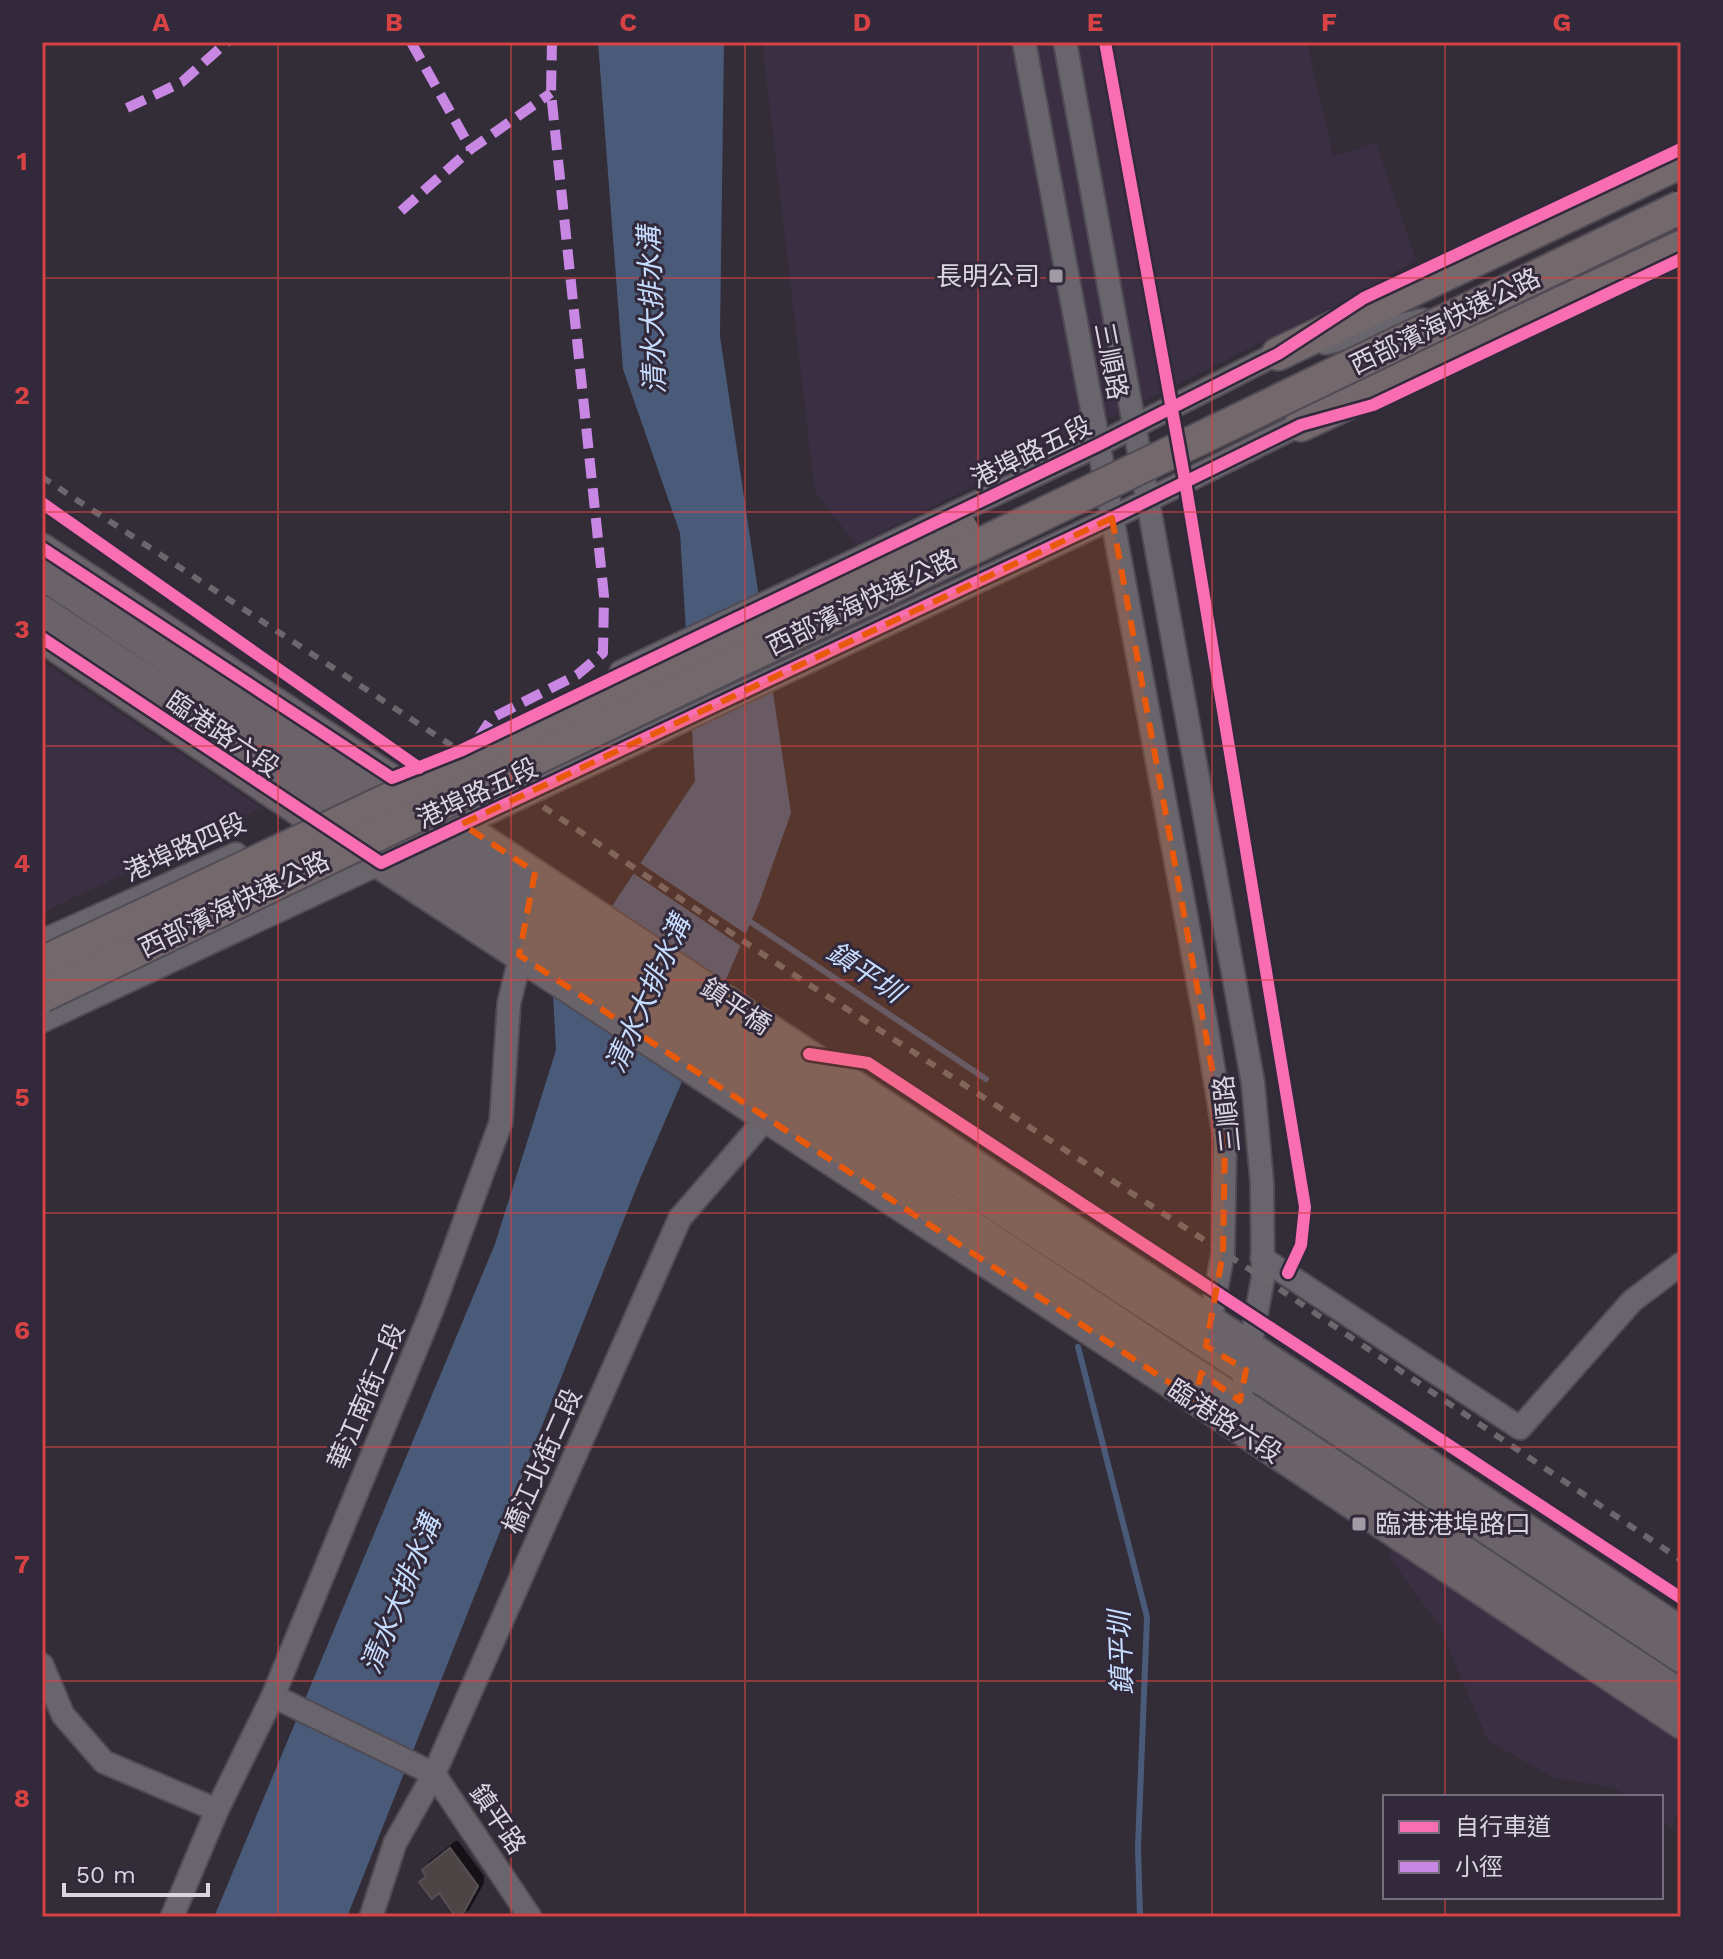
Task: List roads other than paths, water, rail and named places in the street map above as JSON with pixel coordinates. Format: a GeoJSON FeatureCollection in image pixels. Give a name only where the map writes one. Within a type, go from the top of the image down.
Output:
{"type":"FeatureCollection","features":[{"type":"Feature","properties":{"kind":"highway"},"geometry":{"type":"LineString","coordinates":[[1278,354],[1681,162]]}},
{"type":"Feature","properties":{"kind":"highway","name":"西部濱海快速公路"},"geometry":{"type":"LineString","coordinates":[[42,963],[1681,189]]}},
{"type":"Feature","properties":{"kind":"highway","name":"西部濱海快速公路"},"geometry":{"type":"LineString","coordinates":[[42,996],[1681,207]]}},
{"type":"Feature","properties":{"kind":"highway"},"geometry":{"type":"LineString","coordinates":[[1301,425],[1681,247]]}},
{"type":"Feature","properties":{"kind":"main road"},"geometry":{"type":"LineString","coordinates":[[42,548],[543,877]]}},
{"type":"Feature","properties":{"kind":"main road","name":"臨港路六段"},"geometry":{"type":"LineString","coordinates":[[42,575],[435,838],[526,930]]}},
{"type":"Feature","properties":{"kind":"main road","name":"臨港路六段"},"geometry":{"type":"LineString","coordinates":[[42,610],[408,849],[526,930]]}},
{"type":"Feature","properties":{"kind":"main road","name":"臨港路六段"},"geometry":{"type":"LineString","coordinates":[[42,638],[381,863],[526,930]]}},
{"type":"Feature","properties":{"kind":"main road","name":"鎮平橋"},"geometry":{"type":"LineString","coordinates":[[543,877],[803,1066]]}},
{"type":"Feature","properties":{"kind":"main road","name":"鎮平橋"},"geometry":{"type":"LineString","coordinates":[[526,930],[803,1066]]}},
{"type":"Feature","properties":{"kind":"main road","name":"鎮平橋"},"geometry":{"type":"LineString","coordinates":[[526,930],[774,1111]]}},
{"type":"Feature","properties":{"kind":"main road","name":"臨港路六段"},"geometry":{"type":"LineString","coordinates":[[803,1066],[1203,1360],[1238,1413],[1681,1724]]}},
{"type":"Feature","properties":{"kind":"main road","name":"臨港路六段"},"geometry":{"type":"LineString","coordinates":[[774,1111],[1203,1360],[1248,1358],[1681,1631]]}},
{"type":"Feature","properties":{"kind":"main road","name":"臨港路六段"},"geometry":{"type":"LineString","coordinates":[[1248,1358],[1681,1658]]}},
{"type":"Feature","properties":{"kind":"main road","name":"臨港路六段"},"geometry":{"type":"LineString","coordinates":[[1238,1413],[1681,1694]]}},
{"type":"Feature","properties":{"kind":"street","name":"三順路"},"geometry":{"type":"LineString","coordinates":[[1024,42],[1225,1140],[1223,1253],[1203,1360]]}},
{"type":"Feature","properties":{"kind":"street","name":"三順路"},"geometry":{"type":"LineString","coordinates":[[1065,42],[1253,1083],[1262,1183],[1263,1278],[1238,1413]]}},
{"type":"Feature","properties":{"kind":"street","name":"港埠路五段"},"geometry":{"type":"LineString","coordinates":[[392,778],[460,751],[1098,445],[1278,354],[1364,298],[1681,149]]}},
{"type":"Feature","properties":{"kind":"street","name":"港埠路五段"},"geometry":{"type":"LineString","coordinates":[[381,863],[1112,518],[1301,425],[1510,299],[1681,214]]}},
{"type":"Feature","properties":{"kind":"street","name":"港埠路五段"},"geometry":{"type":"LineString","coordinates":[[1301,425],[1373,405],[1681,259]]}},
{"type":"Feature","properties":{"kind":"street","name":"港埠路五段"},"geometry":{"type":"LineString","coordinates":[[1278,354],[1510,299]]}},
{"type":"Feature","properties":{"kind":"street","name":"港埠路四段"},"geometry":{"type":"LineString","coordinates":[[42,941],[312,820],[392,778]]}},
{"type":"Feature","properties":{"kind":"street"},"geometry":{"type":"LineString","coordinates":[[42,1021],[381,863]]}},
{"type":"Feature","properties":{"kind":"street","name":"華江南街二段"},"geometry":{"type":"LineString","coordinates":[[172,1917],[217,1810],[280,1700],[432,1310],[501,1122],[509,1003],[526,930],[543,877]]}},
{"type":"Feature","properties":{"kind":"street","name":"橋江北街二段"},"geometry":{"type":"LineString","coordinates":[[371,1917],[395,1843],[434,1774],[680,1218],[774,1111],[803,1066]]}},
{"type":"Feature","properties":{"kind":"street"},"geometry":{"type":"LineString","coordinates":[[1262,1258],[1520,1428],[1632,1301],[1681,1264]]}},
{"type":"Feature","properties":{"kind":"street"},"geometry":{"type":"LineString","coordinates":[[42,1665],[63,1715],[104,1762],[217,1810]]}},
{"type":"Feature","properties":{"kind":"street","name":"鎮平路"},"geometry":{"type":"LineString","coordinates":[[280,1700],[434,1774],[530,1917]]}},
{"type":"Feature","properties":{"kind":"water","name":"清水大排水溝"},"geometry":{"type":"Polygon","coordinates":[[[598,42],[724,42],[720,336],[791,813],[759,903],[640,1179],[347,1917],[214,1917],[495,1244],[556,1050],[553,995],[695,781],[680,533],[623,369],[598,42]]]}},
{"type":"Feature","properties":{"kind":"waterway","name":"鎮平圳"},"geometry":{"type":"LineString","coordinates":[[746,919],[986,1079]]}},
{"type":"Feature","properties":{"kind":"waterway","name":"鎮平圳"},"geometry":{"type":"LineString","coordinates":[[1078,1347],[1147,1617],[1138,1847],[1140,1917]]}},
{"type":"Feature","properties":{"kind":"railway"},"geometry":{"type":"LineString","coordinates":[[42,477],[785,969],[1263,1278],[1681,1560]]}},
{"type":"Feature","properties":{"kind":"place","name":"長明公司"},"geometry":{"type":"Point","coordinates":[1056,276]}},
{"type":"Feature","properties":{"kind":"place","name":"臨港港埠路口"},"geometry":{"type":"Point","coordinates":[1359,1524]}}]}
